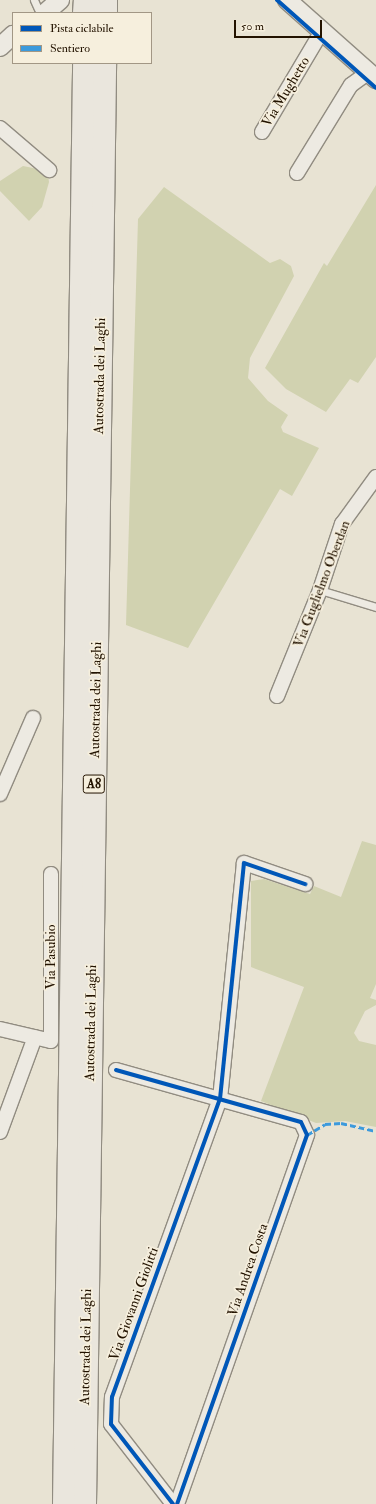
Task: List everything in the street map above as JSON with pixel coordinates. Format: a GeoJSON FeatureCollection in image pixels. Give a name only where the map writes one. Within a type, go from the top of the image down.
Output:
{"type":"FeatureCollection","features":[{"type":"Feature","properties":{"kind":"highway"},"geometry":{"type":"LineString","coordinates":[[84,0],[84,12]]}},
{"type":"Feature","properties":{"kind":"highway"},"geometry":{"type":"LineString","coordinates":[[106,0],[106,12]]}},
{"type":"Feature","properties":{"kind":"highway","name":"Autostrada dei Laghi"},"geometry":{"type":"LineString","coordinates":[[64,1504],[84,64]]}},
{"type":"Feature","properties":{"kind":"highway","name":"Autostrada dei Laghi"},"geometry":{"type":"LineString","coordinates":[[84,1504],[105,64]]}},
{"type":"Feature","properties":{"kind":"street"},"geometry":{"type":"LineString","coordinates":[[40,7],[60,0]]}},
{"type":"Feature","properties":{"kind":"street"},"geometry":{"type":"LineString","coordinates":[[287,0],[373,75],[351,85],[297,173]]}},
{"type":"Feature","properties":{"kind":"street","name":"Via Mughetto"},"geometry":{"type":"LineString","coordinates":[[262,132],[322,31]]}},
{"type":"Feature","properties":{"kind":"street"},"geometry":{"type":"LineString","coordinates":[[0,47],[12,36]]}},
{"type":"Feature","properties":{"kind":"street"},"geometry":{"type":"LineString","coordinates":[[0,128],[49,170]]}},
{"type":"Feature","properties":{"kind":"street","name":"Via Guglielmo Oberdan"},"geometry":{"type":"LineString","coordinates":[[278,696],[320,590],[342,524],[376,477]]}},
{"type":"Feature","properties":{"kind":"street"},"geometry":{"type":"LineString","coordinates":[[0,794],[33,718]]}},
{"type":"Feature","properties":{"kind":"street","name":"Via Giovanni Giolitti"},"geometry":{"type":"LineString","coordinates":[[173,1504],[111,1424],[111,1404],[220,1099],[244,863],[305,884]]}},
{"type":"Feature","properties":{"kind":"street","name":"Via Pasubio"},"geometry":{"type":"LineString","coordinates":[[35,1037],[51,1041],[51,874]]}},
{"type":"Feature","properties":{"kind":"street"},"geometry":{"type":"LineString","coordinates":[[0,1029],[35,1037],[0,1132]]}},
{"type":"Feature","properties":{"kind":"street"},"geometry":{"type":"LineString","coordinates":[[116,1070],[220,1099]]}},
{"type":"Feature","properties":{"kind":"street","name":"Via Andrea Costa"},"geometry":{"type":"LineString","coordinates":[[177,1504],[307,1135],[301,1122],[220,1099]]}},
{"type":"Feature","properties":{"kind":"lane"},"geometry":{"type":"LineString","coordinates":[[320,590],[376,607]]}},
{"type":"Feature","properties":{"kind":"green space"},"geometry":{"type":"Polygon","coordinates":[[[23,166],[38,169],[48,175],[49,182],[42,207],[29,221],[0,191],[0,181],[23,166]]]}},
{"type":"Feature","properties":{"kind":"green space"},"geometry":{"type":"Polygon","coordinates":[[[376,185],[376,357],[358,383],[350,379],[326,412],[286,389],[265,368],[324,263],[327,266],[376,185]]]}},
{"type":"Feature","properties":{"kind":"green space"},"geometry":{"type":"Polygon","coordinates":[[[164,187],[270,263],[280,259],[291,266],[294,276],[250,358],[248,378],[268,401],[288,415],[281,427],[283,432],[319,448],[292,496],[280,489],[188,648],[126,625],[138,219],[164,187]]]}},
{"type":"Feature","properties":{"kind":"green space"},"geometry":{"type":"Polygon","coordinates":[[[362,841],[376,845],[376,984],[370,998],[376,1000],[376,1005],[365,1011],[354,1033],[359,1041],[376,1045],[376,1127],[345,1121],[316,1123],[261,1101],[304,987],[251,967],[251,881],[264,879],[310,894],[314,886],[341,897],[362,841]]]}},
{"type":"Feature","properties":{"kind":"marked path"},"geometry":{"type":"LineString","coordinates":[[307,1135],[325,1124],[341,1123],[376,1131]]}},
{"type":"Feature","properties":{"kind":"cycle path"},"geometry":{"type":"LineString","coordinates":[[277,0],[376,88]]}},
{"type":"Feature","properties":{"kind":"cycle path"},"geometry":{"type":"LineString","coordinates":[[173,1504],[111,1424],[112,1397],[220,1099],[244,863],[305,884]]}},
{"type":"Feature","properties":{"kind":"cycle path"},"geometry":{"type":"LineString","coordinates":[[116,1070],[301,1122],[307,1135],[177,1504]]}}]}
